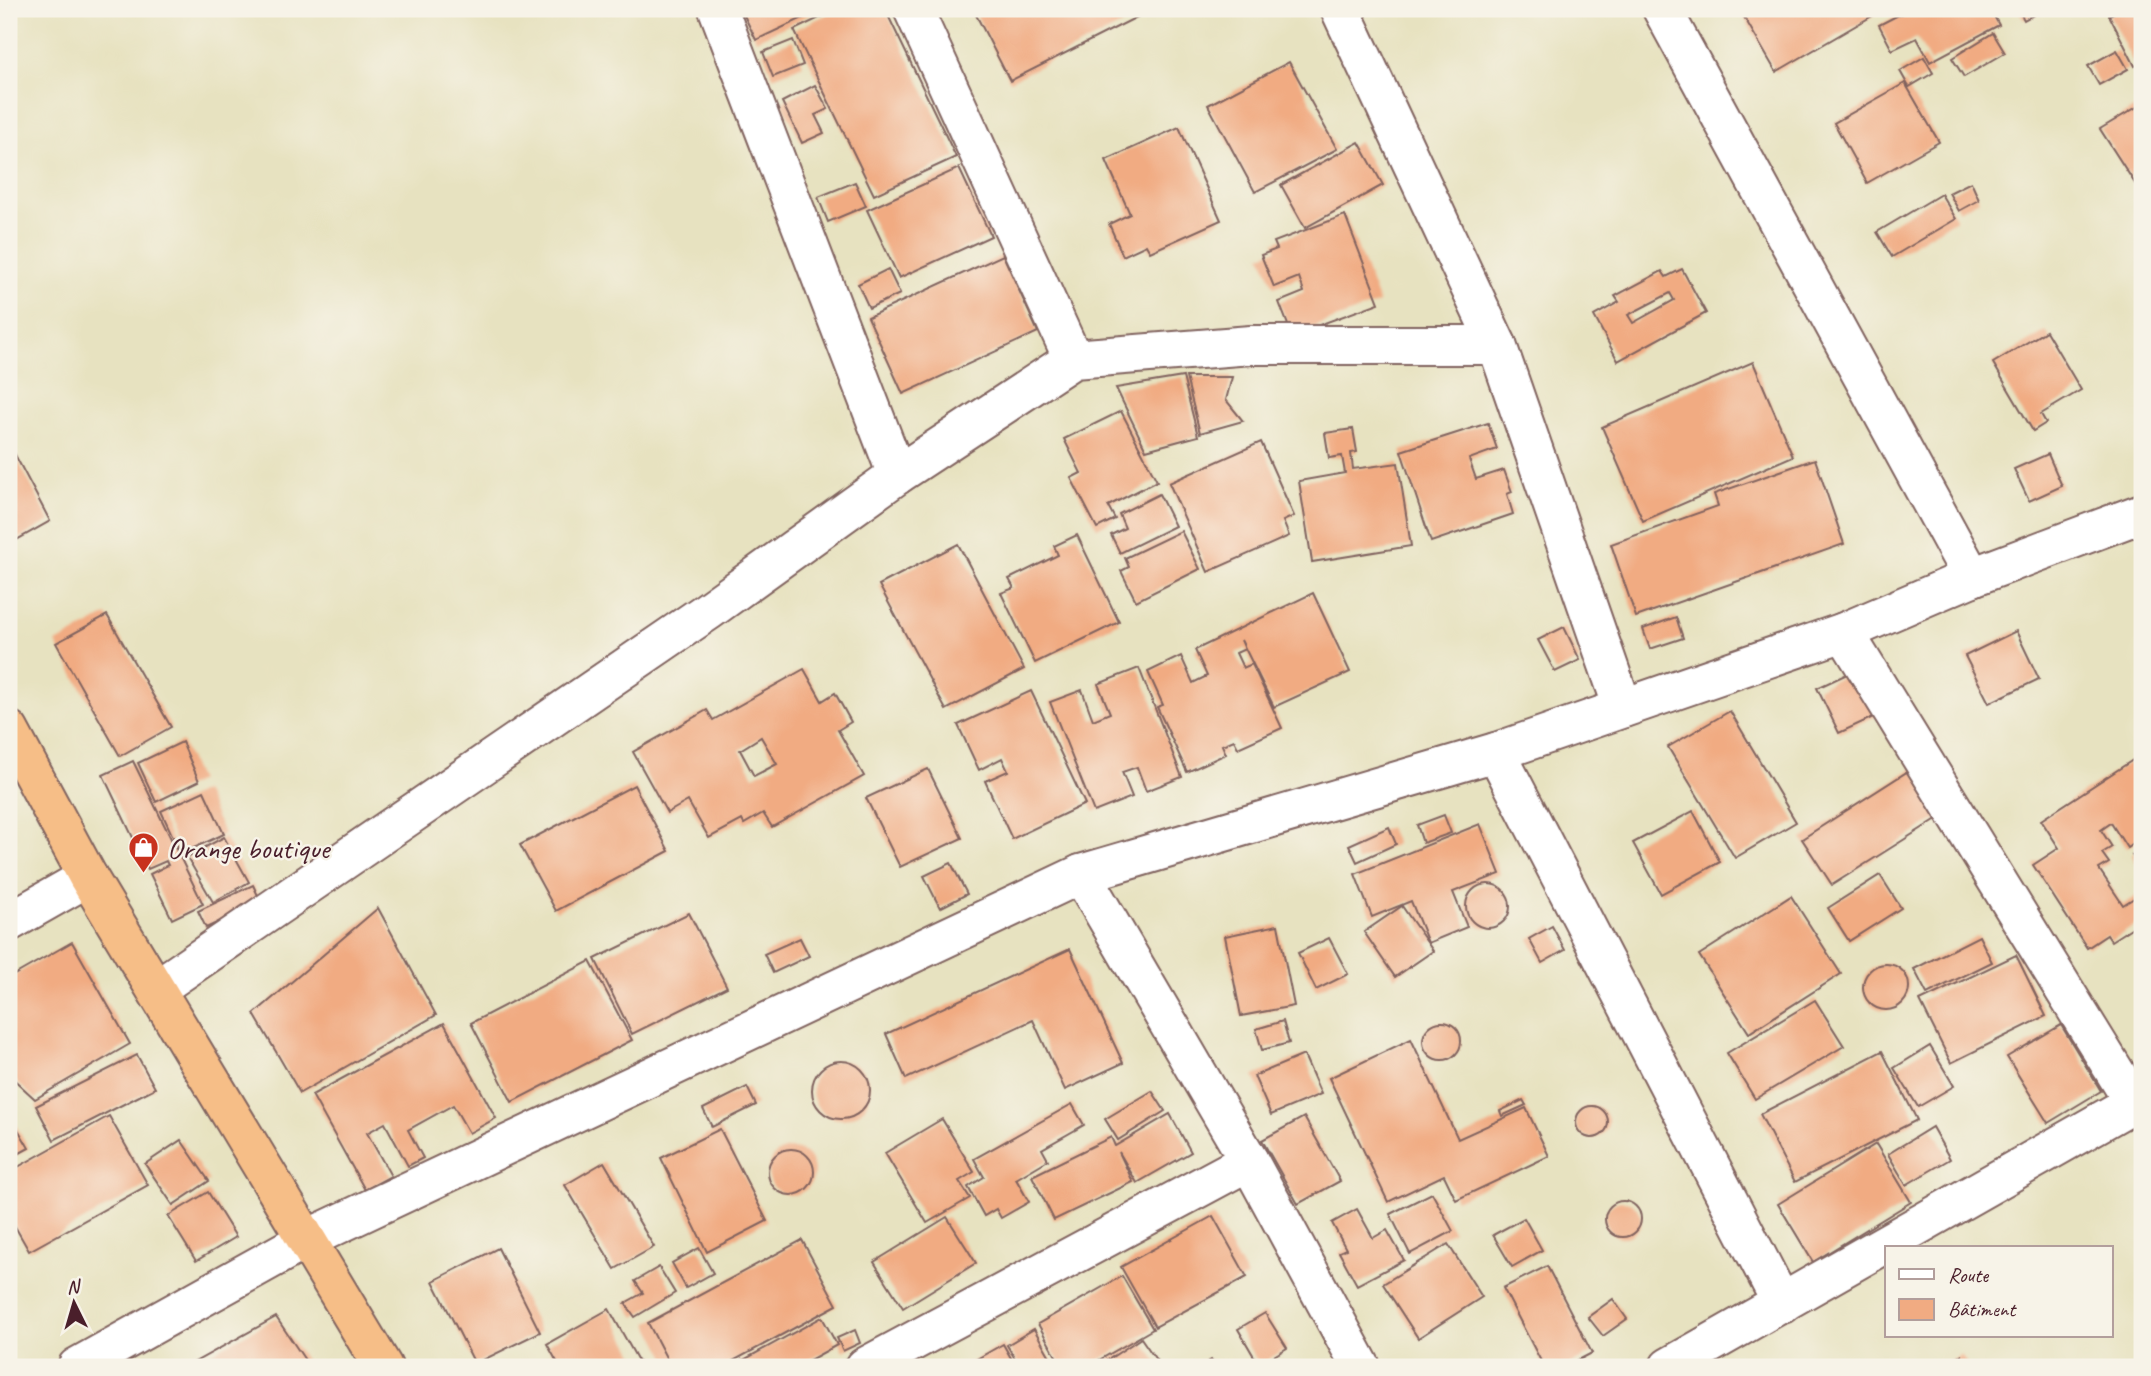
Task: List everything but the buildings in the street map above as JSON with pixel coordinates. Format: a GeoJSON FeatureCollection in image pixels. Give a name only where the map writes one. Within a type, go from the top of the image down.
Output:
{"type":"FeatureCollection","features":[{"type":"Feature","properties":{"kind":"highway"},"geometry":{"type":"LineString","coordinates":[[9,730],[88,877],[383,1367]]}},
{"type":"Feature","properties":{"kind":"street"},"geometry":{"type":"LineString","coordinates":[[718,9],[897,475]]}},
{"type":"Feature","properties":{"kind":"street"},"geometry":{"type":"LineString","coordinates":[[914,9],[1073,359]]}},
{"type":"Feature","properties":{"kind":"street"},"geometry":{"type":"LineString","coordinates":[[1340,9],[1497,345],[1623,708]]}},
{"type":"Feature","properties":{"kind":"street"},"geometry":{"type":"LineString","coordinates":[[1662,9],[1972,577]]}},
{"type":"Feature","properties":{"kind":"street"},"geometry":{"type":"LineString","coordinates":[[156,989],[708,611],[897,475],[1073,359],[1251,345],[1497,345]]}},
{"type":"Feature","properties":{"kind":"street"},"geometry":{"type":"LineString","coordinates":[[77,1367],[307,1239],[1081,874],[1496,752],[1844,632],[1972,577],[2139,522]]}},
{"type":"Feature","properties":{"kind":"street"},"geometry":{"type":"LineString","coordinates":[[1669,1367],[2138,1101],[1844,632]]}},
{"type":"Feature","properties":{"kind":"street"},"geometry":{"type":"LineString","coordinates":[[1496,752],[1782,1304]]}},
{"type":"Feature","properties":{"kind":"street"},"geometry":{"type":"LineString","coordinates":[[1081,874],[1249,1161],[1361,1367]]}},
{"type":"Feature","properties":{"kind":"street"},"geometry":{"type":"LineString","coordinates":[[9,922],[88,877]]}},
{"type":"Feature","properties":{"kind":"street"},"geometry":{"type":"LineString","coordinates":[[865,1367],[1249,1161]]}},
{"type":"Feature","properties":{"kind":"place","name":"Orange boutique"},"geometry":{"type":"Point","coordinates":[144,875]}}]}
